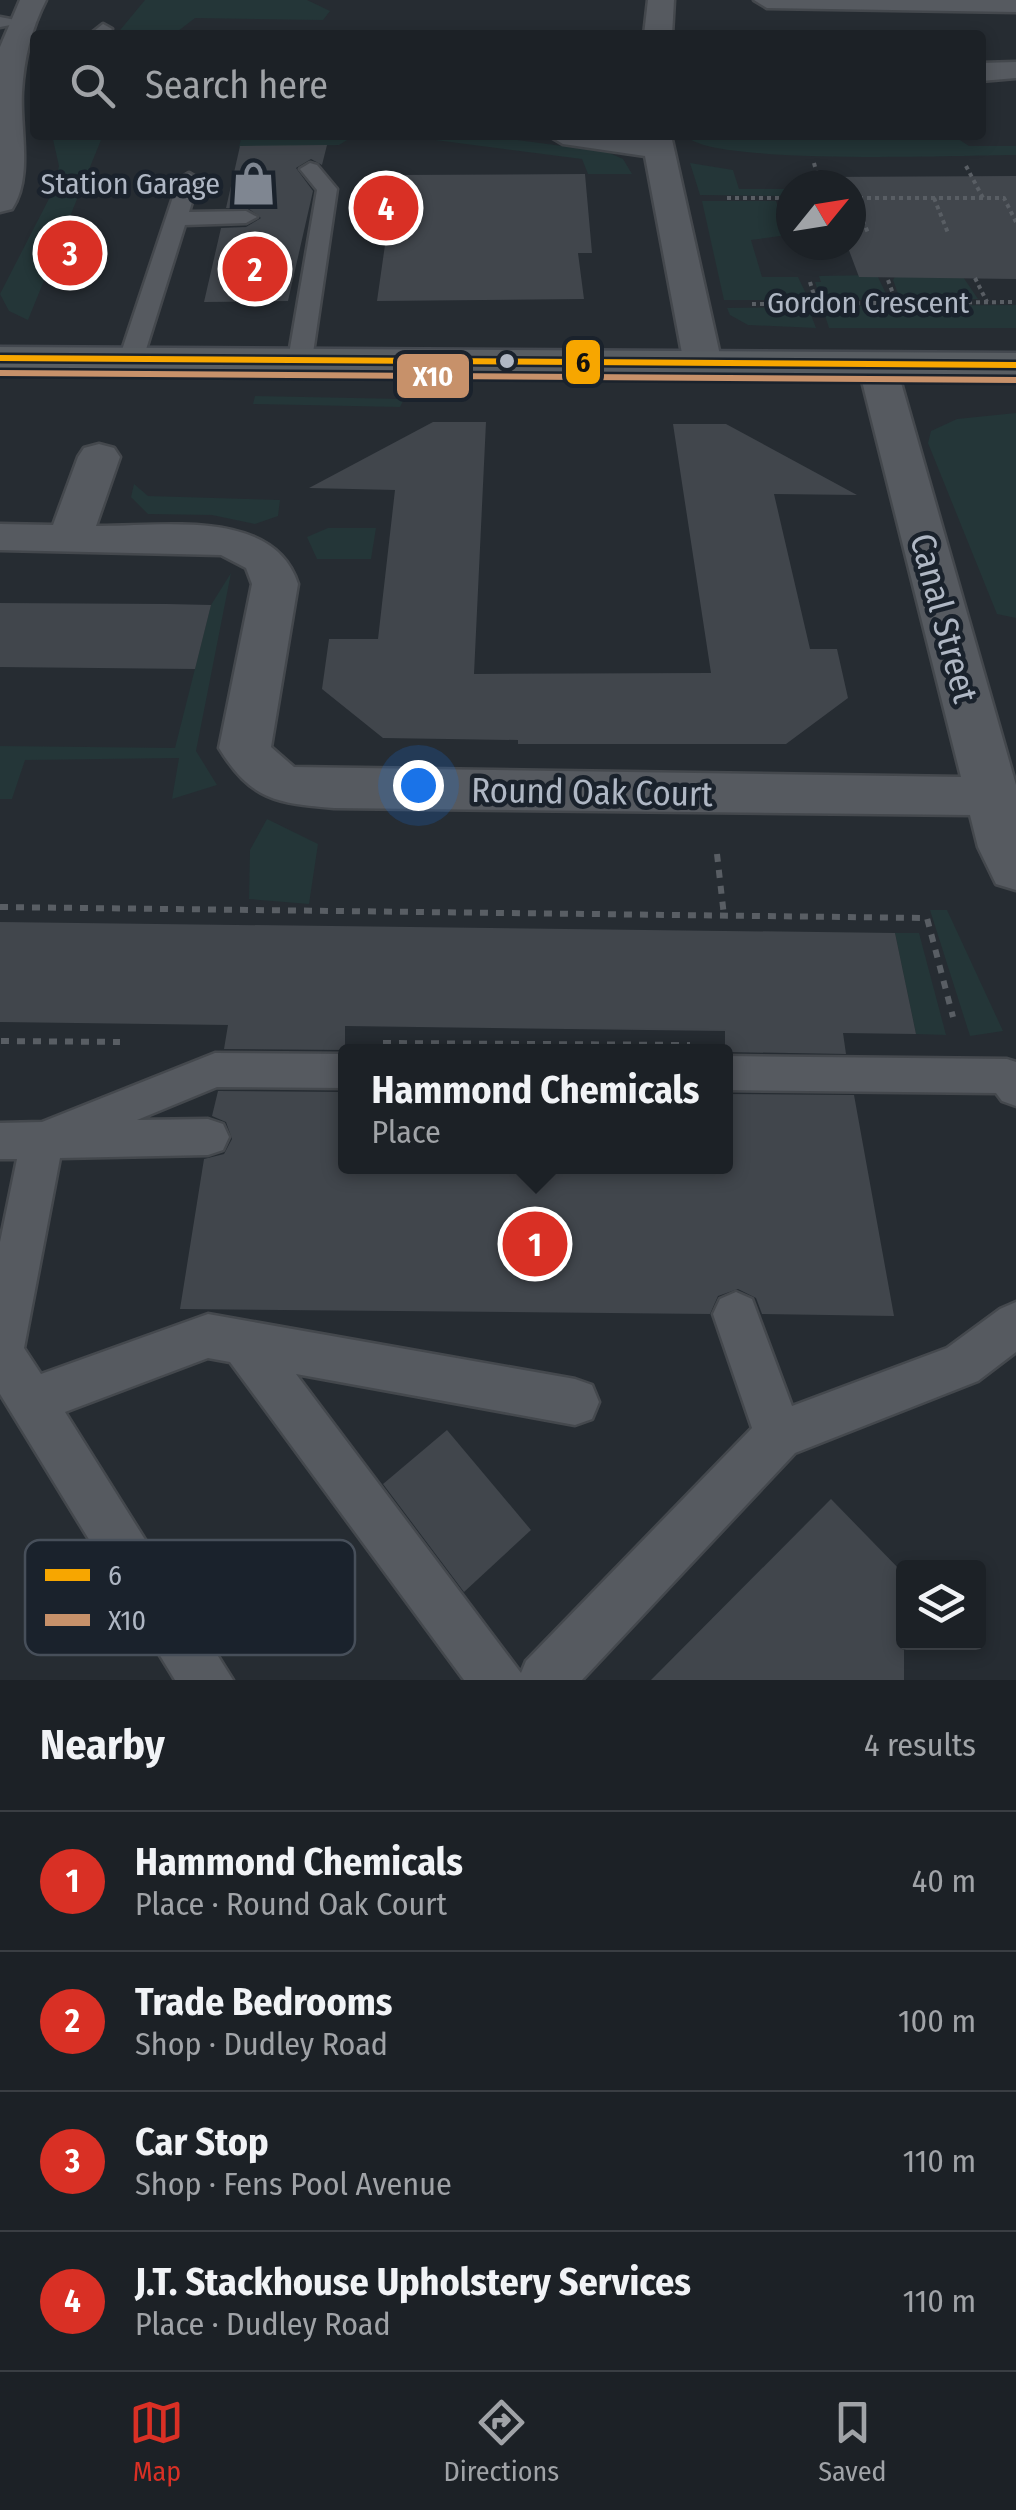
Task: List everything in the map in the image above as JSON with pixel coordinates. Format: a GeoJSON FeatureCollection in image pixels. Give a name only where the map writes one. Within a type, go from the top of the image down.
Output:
{"type":"FeatureCollection","features":[{"type":"Feature","properties":{"kind":"main road"},"geometry":{"type":"LineString","coordinates":[[0,358],[1016,365]]}},
{"type":"Feature","properties":{"kind":"street"},"geometry":{"type":"LineString","coordinates":[[658,30],[661,0]]}},
{"type":"Feature","properties":{"kind":"street"},"geometry":{"type":"LineString","coordinates":[[767,0],[1016,4]]}},
{"type":"Feature","properties":{"kind":"street"},"geometry":{"type":"LineString","coordinates":[[0,202],[8,190],[4,130],[19,28]]}},
{"type":"Feature","properties":{"kind":"street"},"geometry":{"type":"LineString","coordinates":[[986,72],[1016,70]]}},
{"type":"Feature","properties":{"kind":"street"},"geometry":{"type":"LineString","coordinates":[[630,140],[656,142],[703,364]]}},
{"type":"Feature","properties":{"kind":"street","name":"Canal Street"},"geometry":{"type":"LineString","coordinates":[[877,365],[992,796],[1016,869]]}},
{"type":"Feature","properties":{"kind":"street"},"geometry":{"type":"LineString","coordinates":[[70,538],[99,458]]}},
{"type":"Feature","properties":{"kind":"street","name":"Round Oak Court"},"geometry":{"type":"LineString","coordinates":[[0,537],[222,542],[252,548],[270,565],[275,584],[244,748],[256,768],[276,784],[334,789],[992,796]]}},
{"type":"Feature","properties":{"kind":"lane"},"geometry":{"type":"LineString","coordinates":[[300,360],[326,188],[310,169]]}},
{"type":"Feature","properties":{"kind":"lane"},"geometry":{"type":"LineString","coordinates":[[131,359],[189,178]]}},
{"type":"Feature","properties":{"kind":"lane"},"geometry":{"type":"LineString","coordinates":[[178,218],[246,217]]}},
{"type":"Feature","properties":{"kind":"lane"},"geometry":{"type":"LineString","coordinates":[[21,1141],[215,1070],[338,1059]]}},
{"type":"Feature","properties":{"kind":"lane"},"geometry":{"type":"LineString","coordinates":[[733,1060],[1007,1076],[1016,1088]]}},
{"type":"Feature","properties":{"kind":"lane"},"geometry":{"type":"LineString","coordinates":[[21,1141],[208,1137]]}},
{"type":"Feature","properties":{"kind":"lane"},"geometry":{"type":"LineString","coordinates":[[21,1141],[0,1352],[118,1540]]}},
{"type":"Feature","properties":{"kind":"lane"},"geometry":{"type":"LineString","coordinates":[[736,1314],[779,1435]]}},
{"type":"Feature","properties":{"kind":"lane"},"geometry":{"type":"LineString","coordinates":[[545,1680],[779,1435],[962,1365],[1016,1324]]}},
{"type":"Feature","properties":{"kind":"lane"},"geometry":{"type":"LineString","coordinates":[[32,1402],[208,1336],[575,1402]]}},
{"type":"Feature","properties":{"kind":"lane"},"geometry":{"type":"LineString","coordinates":[[243,1342],[497,1680]]}},
{"type":"Feature","properties":{"kind":"lane"},"geometry":{"type":"LineString","coordinates":[[190,1655],[206,1680]]}},
{"type":"Feature","properties":{"kind":"path"},"geometry":{"type":"LineString","coordinates":[[814,163],[816,170]]}},
{"type":"Feature","properties":{"kind":"path"},"geometry":{"type":"LineString","coordinates":[[966,166],[983,198]]}},
{"type":"Feature","properties":{"kind":"path"},"geometry":{"type":"LineString","coordinates":[[713,198],[776,198]]}},
{"type":"Feature","properties":{"kind":"path"},"geometry":{"type":"LineString","coordinates":[[866,198],[1004,198],[1016,222]]}},
{"type":"Feature","properties":{"kind":"path"},"geometry":{"type":"LineString","coordinates":[[934,198],[948,233]]}},
{"type":"Feature","properties":{"kind":"path"},"geometry":{"type":"LineString","coordinates":[[866,228],[868,233]]}},
{"type":"Feature","properties":{"kind":"path"},"geometry":{"type":"LineString","coordinates":[[975,278],[987,302]]}},
{"type":"Feature","properties":{"kind":"path"},"geometry":{"type":"LineString","coordinates":[[888,280],[896,302]]}},
{"type":"Feature","properties":{"kind":"path"},"geometry":{"type":"LineString","coordinates":[[810,282],[816,303]]}},
{"type":"Feature","properties":{"kind":"path","name":"Gordon Crescent"},"geometry":{"type":"LineString","coordinates":[[739,304],[1016,302]]}},
{"type":"Feature","properties":{"kind":"path"},"geometry":{"type":"LineString","coordinates":[[0,907],[927,918],[954,1025]]}},
{"type":"Feature","properties":{"kind":"path"},"geometry":{"type":"LineString","coordinates":[[1,1041],[140,1042]]}},
{"type":"Feature","properties":{"kind":"shaded area"},"geometry":{"type":"Polygon","coordinates":[[[145,0],[307,0],[330,11],[323,20],[195,18],[179,30],[120,30],[145,0]]]}},
{"type":"Feature","properties":{"kind":"shaded area"},"geometry":{"type":"Polygon","coordinates":[[[53,140],[101,140],[28,320],[9,311],[0,294],[53,191],[59,166],[53,140]]]}},
{"type":"Feature","properties":{"kind":"shaded area"},"geometry":{"type":"Polygon","coordinates":[[[241,140],[347,140],[339,145],[239,147],[241,140]]]}},
{"type":"Feature","properties":{"kind":"shaded area"},"geometry":{"type":"Polygon","coordinates":[[[435,140],[517,140],[607,152],[623,159],[632,174],[588,174],[582,159],[435,140]]]}},
{"type":"Feature","properties":{"kind":"shaded area"},"geometry":{"type":"Polygon","coordinates":[[[694,140],[960,140],[969,146],[1016,146],[1016,155],[786,155],[703,145],[694,140]]]}},
{"type":"Feature","properties":{"kind":"shaded area"},"geometry":{"type":"Polygon","coordinates":[[[690,163],[733,170],[739,189],[776,189],[776,196],[700,195],[690,163]]]}},
{"type":"Feature","properties":{"kind":"shaded area"},"geometry":{"type":"Polygon","coordinates":[[[702,201],[776,201],[776,237],[751,240],[762,277],[798,277],[809,300],[724,300],[702,201]]]}},
{"type":"Feature","properties":{"kind":"shaded area"},"geometry":{"type":"Polygon","coordinates":[[[961,274],[978,299],[900,299],[893,280],[896,275],[961,274]]]}},
{"type":"Feature","properties":{"kind":"shaded area"},"geometry":{"type":"Polygon","coordinates":[[[877,275],[889,300],[821,300],[815,282],[821,282],[819,276],[877,275]]]}},
{"type":"Feature","properties":{"kind":"shaded area"},"geometry":{"type":"Polygon","coordinates":[[[1016,305],[1016,328],[829,328],[822,306],[1016,305]]]}},
{"type":"Feature","properties":{"kind":"shaded area"},"geometry":{"type":"Polygon","coordinates":[[[808,307],[816,328],[748,325],[730,315],[727,308],[808,307]]]}},
{"type":"Feature","properties":{"kind":"shaded area"},"geometry":{"type":"Polygon","coordinates":[[[255,396],[404,399],[400,407],[253,404],[255,396]]]}},
{"type":"Feature","properties":{"kind":"shaded area"},"geometry":{"type":"Polygon","coordinates":[[[1016,413],[1016,618],[997,614],[928,443],[931,431],[957,419],[1016,413]]]}},
{"type":"Feature","properties":{"kind":"shaded area"},"geometry":{"type":"Polygon","coordinates":[[[134,484],[148,496],[280,500],[278,516],[255,524],[212,515],[148,514],[131,497],[134,484]]]}},
{"type":"Feature","properties":{"kind":"shaded area"},"geometry":{"type":"Polygon","coordinates":[[[328,528],[376,528],[371,559],[317,559],[307,537],[328,528]]]}},
{"type":"Feature","properties":{"kind":"shaded area"},"geometry":{"type":"Polygon","coordinates":[[[231,573],[196,751],[217,785],[172,799],[179,758],[25,760],[12,799],[0,799],[0,746],[175,748],[211,605],[231,573]]]}},
{"type":"Feature","properties":{"kind":"shaded area"},"geometry":{"type":"Polygon","coordinates":[[[267,819],[318,844],[309,904],[249,899],[250,850],[267,819]]]}},
{"type":"Feature","properties":{"kind":"shaded area"},"geometry":{"type":"Polygon","coordinates":[[[930,910],[947,910],[1003,1031],[970,1036],[930,910]]]}},
{"type":"Feature","properties":{"kind":"shaded area"},"geometry":{"type":"Polygon","coordinates":[[[895,933],[919,933],[946,1035],[916,1034],[895,933]]]}},
{"type":"Feature","properties":{"kind":"building"},"geometry":{"type":"Polygon","coordinates":[[[327,145],[322,165],[311,159],[296,168],[313,191],[288,301],[204,302],[221,228],[246,227],[261,218],[248,208],[226,208],[240,146],[327,145]]]}},
{"type":"Feature","properties":{"kind":"building"},"geometry":{"type":"Polygon","coordinates":[[[585,174],[592,253],[578,253],[584,299],[377,301],[395,175],[585,174]]]}},
{"type":"Feature","properties":{"kind":"building"},"geometry":{"type":"Polygon","coordinates":[[[1016,176],[1016,279],[859,277],[853,260],[866,260],[866,177],[1016,176]]]}},
{"type":"Feature","properties":{"kind":"building"},"geometry":{"type":"Polygon","coordinates":[[[433,422],[486,422],[474,674],[711,673],[673,424],[726,424],[857,495],[774,494],[810,649],[837,649],[848,698],[786,744],[518,744],[518,740],[383,738],[322,689],[329,639],[378,639],[395,490],[309,488],[433,422]]]}},
{"type":"Feature","properties":{"kind":"building"},"geometry":{"type":"Polygon","coordinates":[[[0,603],[211,605],[195,669],[0,667],[0,603]]]}},
{"type":"Feature","properties":{"kind":"building"},"geometry":{"type":"Polygon","coordinates":[[[0,922],[895,933],[916,1034],[843,1033],[846,1054],[733,1052],[733,1044],[725,1044],[725,1031],[345,1026],[345,1044],[338,1044],[338,1050],[224,1049],[228,1025],[0,1022],[0,922]]]}},
{"type":"Feature","properties":{"kind":"building"},"geometry":{"type":"Polygon","coordinates":[[[218,1091],[338,1092],[338,1174],[733,1174],[733,1094],[854,1095],[894,1316],[762,1314],[756,1298],[738,1289],[718,1296],[710,1314],[180,1309],[204,1159],[224,1154],[232,1139],[226,1122],[212,1116],[218,1091]]]}},
{"type":"Feature","properties":{"kind":"building"},"geometry":{"type":"Polygon","coordinates":[[[447,1430],[531,1530],[464,1592],[383,1484],[447,1430]]]}},
{"type":"Feature","properties":{"kind":"building"},"geometry":{"type":"Polygon","coordinates":[[[831,1499],[896,1566],[896,1650],[904,1650],[904,1680],[651,1680],[831,1499]]]}},
{"type":"Feature","properties":{"kind":"transit line","name":"6"},"geometry":{"type":"LineString","coordinates":[[0,358],[1016,365]]}},
{"type":"Feature","properties":{"kind":"transit line","name":"X10"},"geometry":{"type":"LineString","coordinates":[[0,373],[1016,380]]}},
{"type":"Feature","properties":{"kind":"place","name":"Station Garage"},"geometry":{"type":"Point","coordinates":[253,184]}},
{"type":"Feature","properties":{"kind":"place","name":"J.T. Stackhouse Upholstery Services"},"geometry":{"type":"Point","coordinates":[386,208]}},
{"type":"Feature","properties":{"kind":"place","name":"Car Stop"},"geometry":{"type":"Point","coordinates":[70,253]}},
{"type":"Feature","properties":{"kind":"place","name":"Trade Bedrooms"},"geometry":{"type":"Point","coordinates":[255,269]}},
{"type":"Feature","properties":{"kind":"place","name":"Hammond Chemicals"},"geometry":{"type":"Point","coordinates":[535,1244]}}]}
